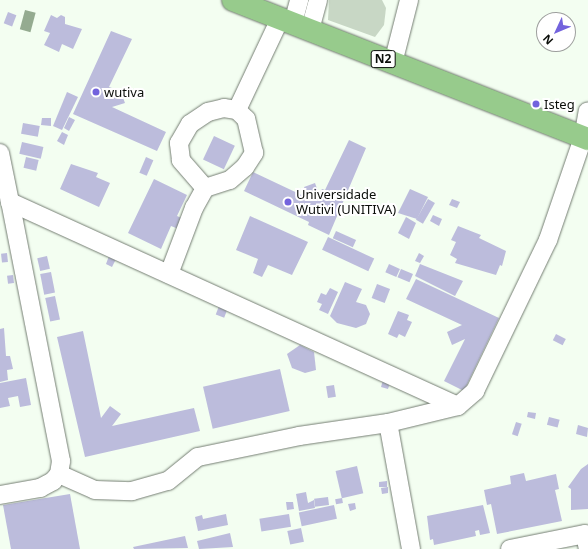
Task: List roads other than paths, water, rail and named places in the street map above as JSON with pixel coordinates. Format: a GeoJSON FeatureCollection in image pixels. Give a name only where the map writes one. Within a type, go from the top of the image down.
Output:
{"type":"FeatureCollection","features":[{"type":"Feature","properties":{"kind":"main road","name":"N2"},"geometry":{"type":"LineString","coordinates":[[233,0],[586,138]]}},
{"type":"Feature","properties":{"kind":"street"},"geometry":{"type":"LineString","coordinates":[[295,24],[299,0]]}},
{"type":"Feature","properties":{"kind":"street"},"geometry":{"type":"LineString","coordinates":[[237,110],[295,24],[318,0]]}},
{"type":"Feature","properties":{"kind":"street"},"geometry":{"type":"LineString","coordinates":[[393,63],[409,0]]}},
{"type":"Feature","properties":{"kind":"street"},"geometry":{"type":"LineString","coordinates":[[169,274],[194,208],[205,188],[230,180],[245,167],[254,153],[246,119],[237,110],[224,108],[208,112],[190,124],[179,143],[181,160],[205,188]]}},
{"type":"Feature","properties":{"kind":"street"},"geometry":{"type":"LineString","coordinates":[[59,474],[95,490],[132,491],[168,481],[198,457],[300,436],[388,423],[458,406],[474,391],[548,240],[586,138],[588,112]]}},
{"type":"Feature","properties":{"kind":"street"},"geometry":{"type":"LineString","coordinates":[[0,153],[61,461],[59,474],[40,488],[0,495]]}},
{"type":"Feature","properties":{"kind":"street"},"geometry":{"type":"LineString","coordinates":[[10,202],[458,406]]}},
{"type":"Feature","properties":{"kind":"street"},"geometry":{"type":"LineString","coordinates":[[388,423],[411,549]]}},
{"type":"Feature","properties":{"kind":"street"},"geometry":{"type":"LineString","coordinates":[[510,549],[587,539]]}},
{"type":"Feature","properties":{"kind":"place","name":"wutiva"},"geometry":{"type":"Point","coordinates":[96,92]}},
{"type":"Feature","properties":{"kind":"place","name":"Isteg"},"geometry":{"type":"Point","coordinates":[536,104]}},
{"type":"Feature","properties":{"kind":"place","name":"Universidade Wutivi (UNITIVA)"},"geometry":{"type":"Point","coordinates":[288,202]}}]}
